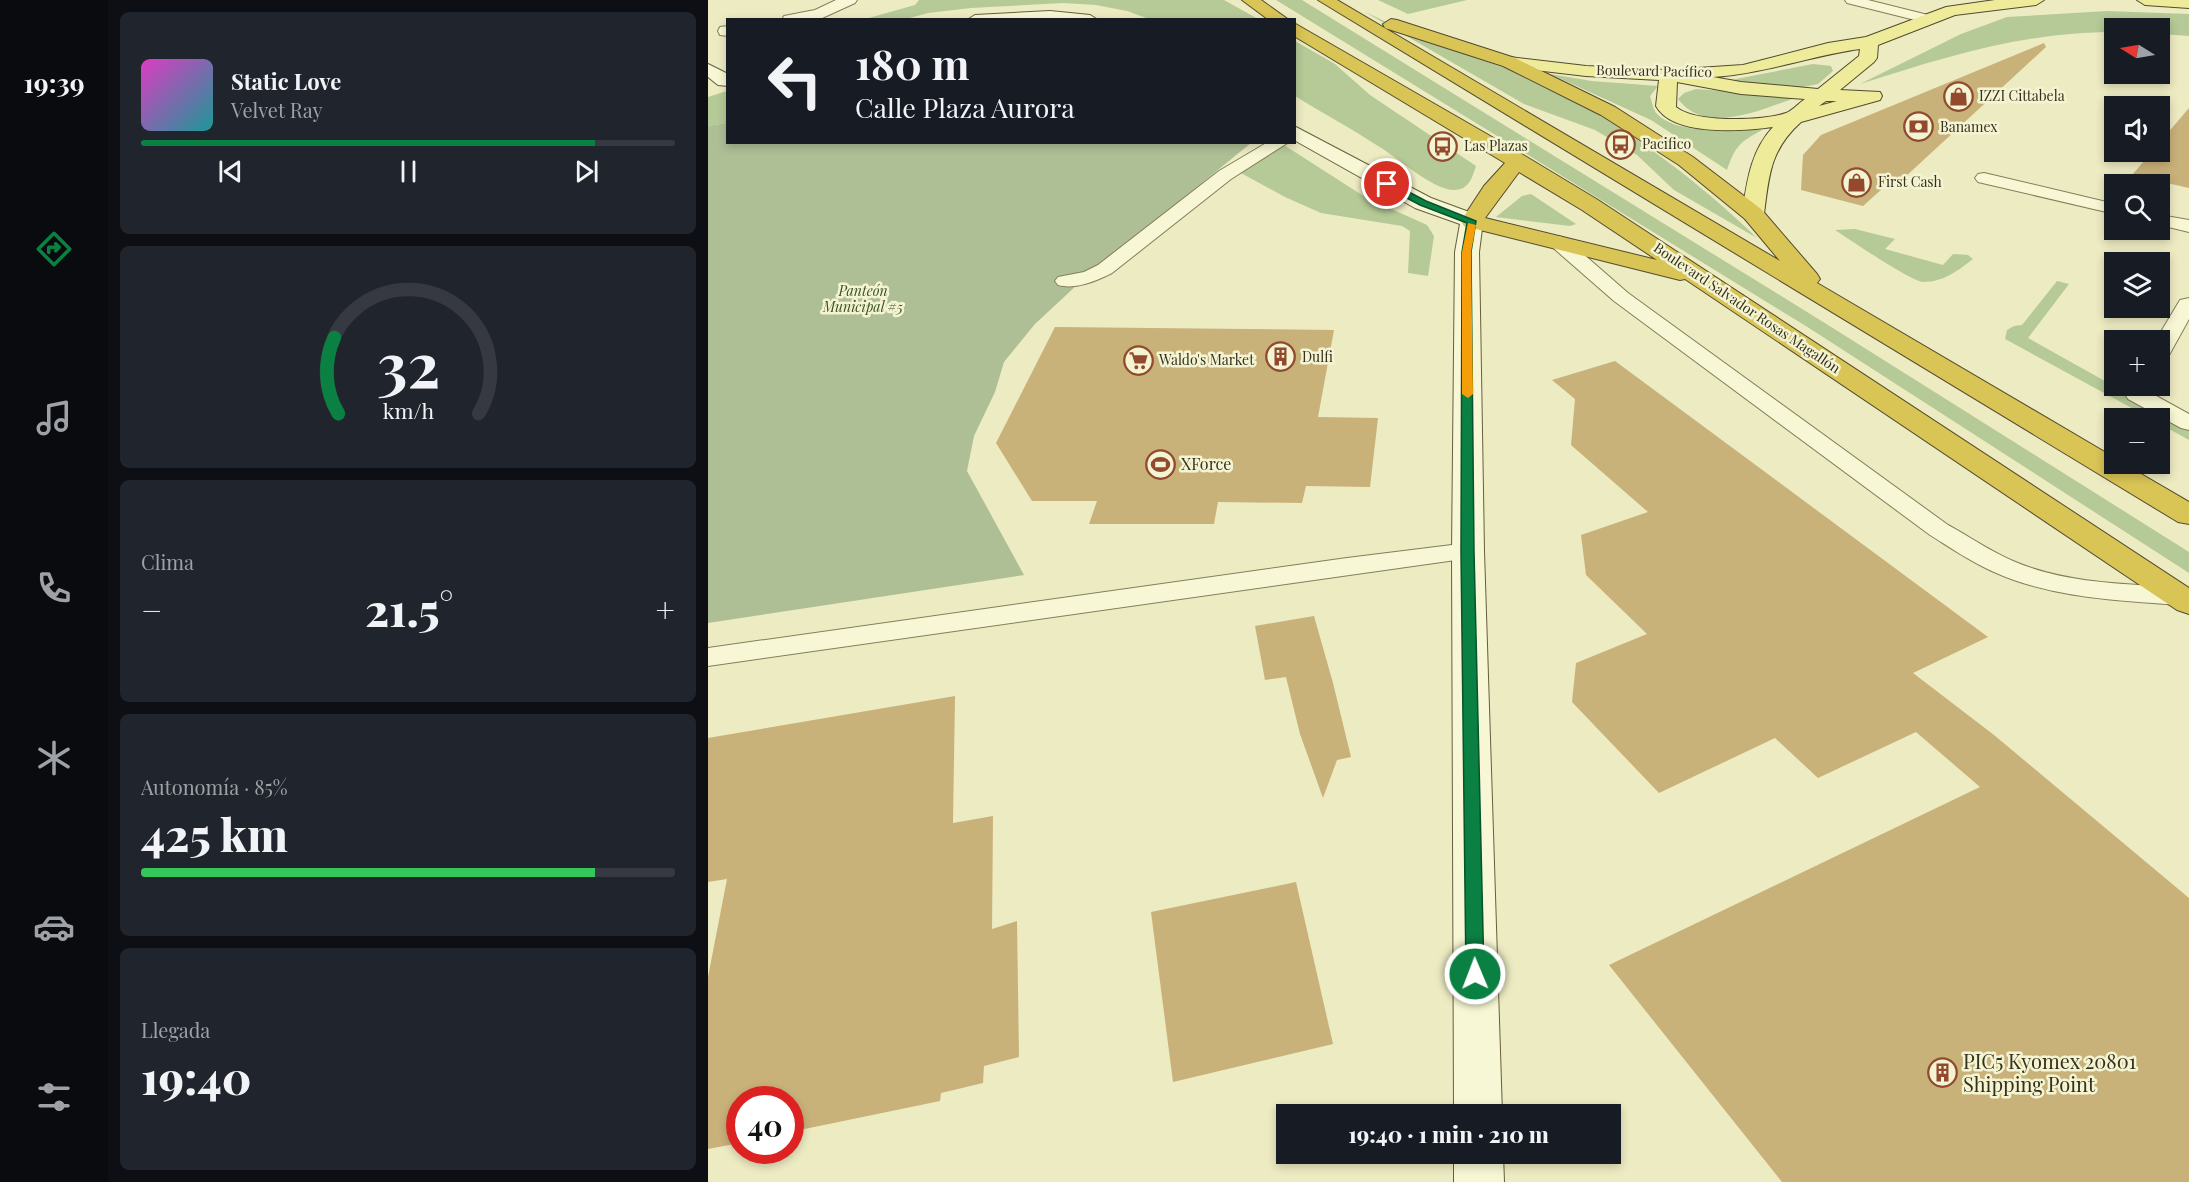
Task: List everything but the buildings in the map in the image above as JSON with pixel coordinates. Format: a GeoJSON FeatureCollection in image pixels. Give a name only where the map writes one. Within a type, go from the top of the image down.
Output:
{"type":"FeatureCollection","features":[{"type":"Feature","properties":{"kind":"highway"},"geometry":{"type":"LineString","coordinates":[[1250,0],[1278,18]]}},
{"type":"Feature","properties":{"kind":"highway"},"geometry":{"type":"LineString","coordinates":[[1332,3],[1509,62],[1608,111],[1686,161],[1753,214],[1824,298]]}},
{"type":"Feature","properties":{"kind":"highway"},"geometry":{"type":"LineString","coordinates":[[1332,3],[2189,515]]}},
{"type":"Feature","properties":{"kind":"highway","name":"Boulevard Salvador Rosas Magallón"},"geometry":{"type":"LineString","coordinates":[[1296,29],[1518,160],[1706,280],[2184,599]]}},
{"type":"Feature","properties":{"kind":"highway"},"geometry":{"type":"LineString","coordinates":[[1518,160],[1492,191],[1472,221],[1706,280]]}},
{"type":"Feature","properties":{"kind":"main road","name":"Boulevard Pacífico"},"geometry":{"type":"LineString","coordinates":[[1509,62],[1586,71],[1668,75],[1743,70],[1828,48],[1869,42],[1952,10],[2036,0]]}},
{"type":"Feature","properties":{"kind":"main road"},"geometry":{"type":"LineString","coordinates":[[2145,0],[2189,3]]}},
{"type":"Feature","properties":{"kind":"main road"},"geometry":{"type":"LineString","coordinates":[[1753,214],[1761,166],[1768,147],[1792,120],[1868,58],[1869,42]]}},
{"type":"Feature","properties":{"kind":"main road"},"geometry":{"type":"LineString","coordinates":[[1668,75],[1741,88],[1824,95],[1873,96],[1792,120],[1725,124],[1695,122],[1676,116],[1668,110],[1664,102],[1670,82],[1668,75]]}},
{"type":"Feature","properties":{"kind":"street"},"geometry":{"type":"LineString","coordinates":[[800,18],[820,14],[849,0]]}},
{"type":"Feature","properties":{"kind":"street"},"geometry":{"type":"LineString","coordinates":[[1012,18],[1050,16],[1070,18]]}},
{"type":"Feature","properties":{"kind":"street"},"geometry":{"type":"LineString","coordinates":[[708,69],[720,82]]}},
{"type":"Feature","properties":{"kind":"street"},"geometry":{"type":"LineString","coordinates":[[1296,137],[1423,203],[1472,221],[1467,252],[1468,551],[1478,1104]]}},
{"type":"Feature","properties":{"kind":"street"},"geometry":{"type":"LineString","coordinates":[[1479,1164],[1479,1182]]}},
{"type":"Feature","properties":{"kind":"lane"},"geometry":{"type":"LineString","coordinates":[[1852,0],[1927,19]]}},
{"type":"Feature","properties":{"kind":"lane"},"geometry":{"type":"LineString","coordinates":[[1065,280],[1089,277],[1105,269],[1225,175],[1277,144]]}},
{"type":"Feature","properties":{"kind":"lane"},"geometry":{"type":"LineString","coordinates":[[1984,178],[2104,206]]}},
{"type":"Feature","properties":{"kind":"lane"},"geometry":{"type":"LineString","coordinates":[[2170,222],[2189,226]]}},
{"type":"Feature","properties":{"kind":"lane"},"geometry":{"type":"LineString","coordinates":[[1558,242],[1621,297],[1939,530],[1983,557],[2039,578],[2088,589],[2184,599]]}},
{"type":"Feature","properties":{"kind":"lane"},"geometry":{"type":"LineString","coordinates":[[2170,334],[2187,304]]}},
{"type":"Feature","properties":{"kind":"lane"},"geometry":{"type":"LineString","coordinates":[[2140,396],[2189,423]]}},
{"type":"Feature","properties":{"kind":"lane"},"geometry":{"type":"LineString","coordinates":[[708,657],[1468,551]]}},
{"type":"Feature","properties":{"kind":"green space"},"geometry":{"type":"Polygon","coordinates":[[[919,0],[1224,0],[1256,18],[1146,18],[1127,11],[1096,5],[1063,3],[971,8],[928,13],[910,18],[869,18],[915,5],[919,0]]]}},
{"type":"Feature","properties":{"kind":"green space"},"geometry":{"type":"Polygon","coordinates":[[[1276,0],[1302,0],[1828,325],[2189,552],[2189,573],[1809,328],[1276,0]]]}},
{"type":"Feature","properties":{"kind":"green space"},"geometry":{"type":"Polygon","coordinates":[[[1378,0],[1467,0],[1408,14],[1378,0]]]}},
{"type":"Feature","properties":{"kind":"green space"},"geometry":{"type":"Polygon","coordinates":[[[2107,11],[2189,14],[2189,36],[2170,35],[2170,18],[2104,18],[2104,32],[2048,36],[2017,41],[1923,64],[1860,84],[1961,34],[2007,17],[2107,11]]]}},
{"type":"Feature","properties":{"kind":"green space"},"geometry":{"type":"Polygon","coordinates":[[[1365,12],[1412,34],[1529,77],[1564,94],[1641,142],[1712,197],[1757,238],[1674,190],[1637,155],[1595,130],[1524,104],[1365,12]]]}},
{"type":"Feature","properties":{"kind":"green space"},"geometry":{"type":"Polygon","coordinates":[[[1296,42],[1335,64],[1370,95],[1476,166],[1466,186],[1454,190],[1445,189],[1415,172],[1368,139],[1296,97],[1296,42]]]}},
{"type":"Feature","properties":{"kind":"green space"},"geometry":{"type":"Polygon","coordinates":[[[1813,64],[1831,66],[1833,71],[1818,84],[1803,87],[1726,81],[1813,64]]]}},
{"type":"Feature","properties":{"kind":"green space"},"geometry":{"type":"Polygon","coordinates":[[[1550,74],[1592,81],[1658,86],[1650,96],[1654,110],[1666,121],[1678,125],[1706,130],[1762,130],[1739,146],[1727,170],[1651,120],[1550,74]]]}},
{"type":"Feature","properties":{"kind":"green space"},"geometry":{"type":"Polygon","coordinates":[[[1696,89],[1781,95],[1792,99],[1748,114],[1717,118],[1702,116],[1689,110],[1678,99],[1684,93],[1696,89]]]}},
{"type":"Feature","properties":{"kind":"green space"},"geometry":{"type":"Polygon","coordinates":[[[726,91],[726,123],[708,126],[708,97],[726,91]]]}},
{"type":"Feature","properties":{"kind":"green space","name":"Panteón Municipal #5"},"geometry":{"type":"Polygon","coordinates":[[[726,123],[726,144],[1250,144],[1078,284],[1035,324],[1004,362],[995,392],[974,436],[967,471],[1024,575],[708,623],[708,126],[726,123]]]}},
{"type":"Feature","properties":{"kind":"green space"},"geometry":{"type":"Polygon","coordinates":[[[1284,145],[1365,197],[1427,225],[1434,236],[1428,276],[1408,273],[1410,231],[1402,226],[1321,213],[1241,173],[1284,145]]]}},
{"type":"Feature","properties":{"kind":"green space"},"geometry":{"type":"Polygon","coordinates":[[[1531,194],[1576,224],[1570,226],[1496,217],[1522,196],[1531,194]]]}},
{"type":"Feature","properties":{"kind":"green space"},"geometry":{"type":"Polygon","coordinates":[[[1855,229],[1895,239],[1885,249],[1943,265],[1953,254],[1968,255],[1973,259],[1944,278],[1923,282],[1894,268],[1835,230],[1855,229]]]}},
{"type":"Feature","properties":{"kind":"green space"},"geometry":{"type":"Polygon","coordinates":[[[2057,281],[2069,284],[2028,338],[2104,380],[2104,393],[2005,339],[2007,330],[2022,325],[2057,281]]]}},
{"type":"Feature","properties":{"kind":"green space"},"geometry":{"type":"Polygon","coordinates":[[[2110,396],[2132,396],[2153,408],[2132,408],[2110,396]]]}},
{"type":"Feature","properties":{"kind":"green space"},"geometry":{"type":"Polygon","coordinates":[[[2170,417],[2189,428],[2189,440],[2170,430],[2170,417]]]}},
{"type":"Feature","properties":{"kind":"slow traffic"},"geometry":{"type":"LineString","coordinates":[[1468,394],[1467,252],[1471,225]]}},
{"type":"Feature","properties":{"kind":"place","name":"IZZI Cittabela"},"geometry":{"type":"Point","coordinates":[1958,96]}},
{"type":"Feature","properties":{"kind":"place","name":"Banamex"},"geometry":{"type":"Point","coordinates":[1919,127]}},
{"type":"Feature","properties":{"kind":"place","name":"Pacifico"},"geometry":{"type":"Point","coordinates":[1621,144]}},
{"type":"Feature","properties":{"kind":"place","name":"Las Plazas"},"geometry":{"type":"Point","coordinates":[1443,146]}},
{"type":"Feature","properties":{"kind":"place","name":"First Cash"},"geometry":{"type":"Point","coordinates":[1857,182]}},
{"type":"Feature","properties":{"kind":"place","name":"Dulfi"},"geometry":{"type":"Point","coordinates":[1281,357]}},
{"type":"Feature","properties":{"kind":"place","name":"Waldo's Market"},"geometry":{"type":"Point","coordinates":[1138,360]}},
{"type":"Feature","properties":{"kind":"place","name":"XForce"},"geometry":{"type":"Point","coordinates":[1160,464]}},
{"type":"Feature","properties":{"kind":"place","name":"PIC5 Kyomex 20801 Shipping Point"},"geometry":{"type":"Point","coordinates":[1942,1073]}},
{"type":"Feature","properties":{"kind":"route"},"geometry":{"type":"LineString","coordinates":[[1387,184],[1423,203],[1472,221],[1467,252],[1468,551],[1475,974]]}}]}
